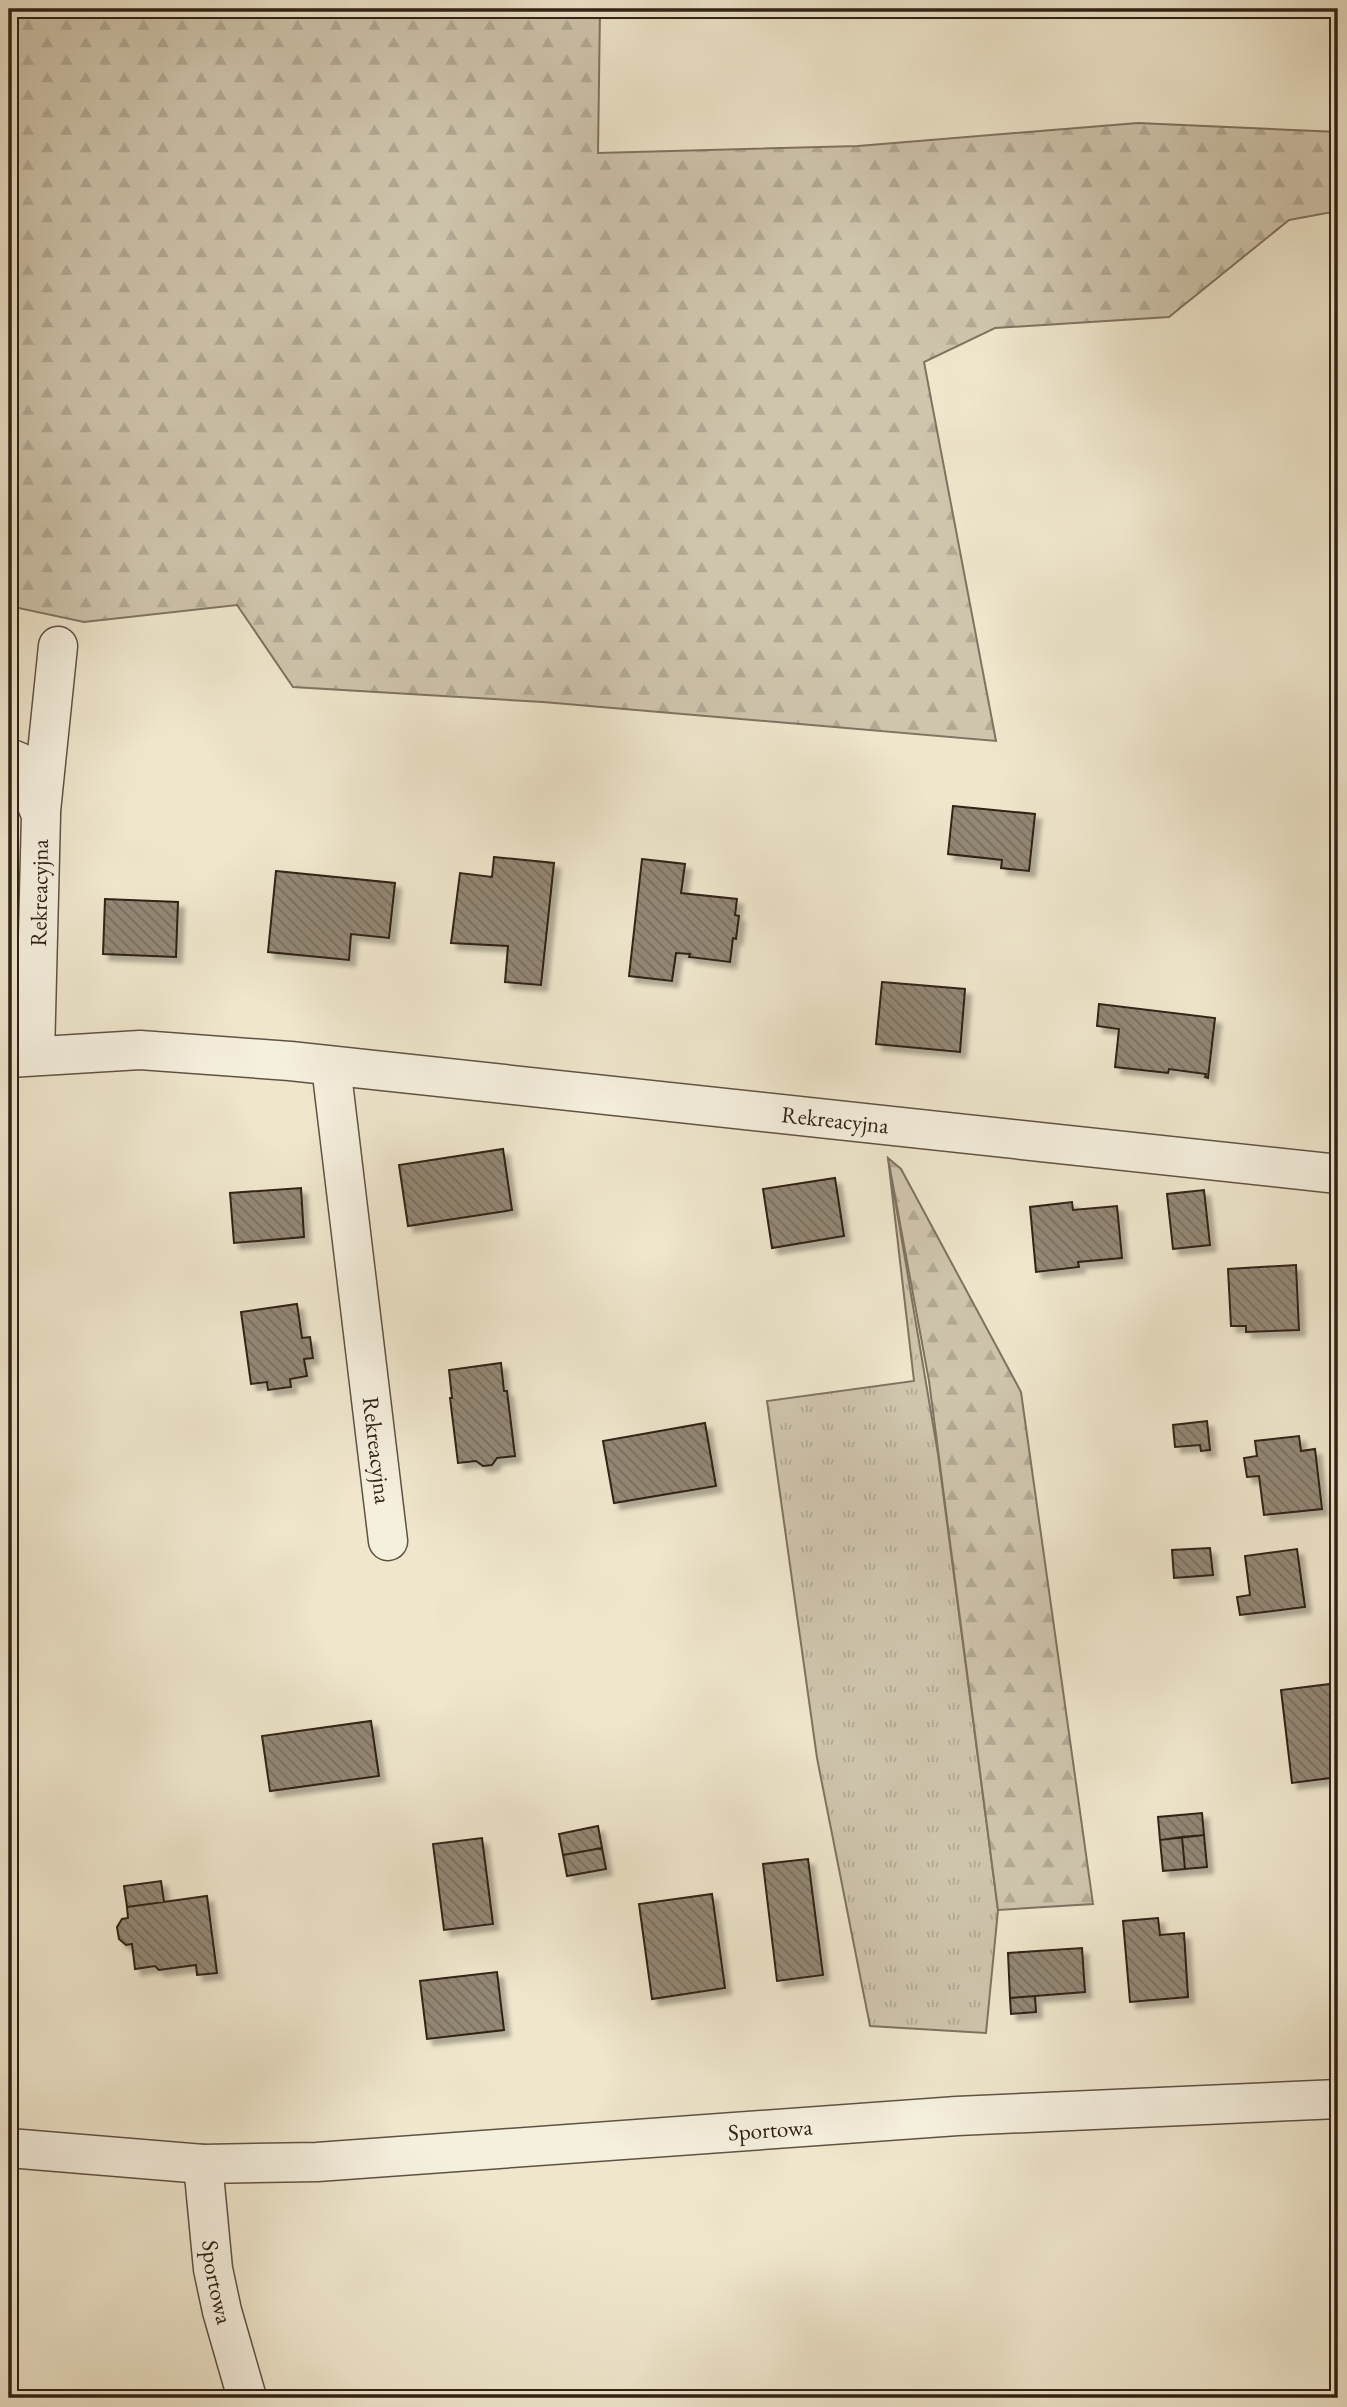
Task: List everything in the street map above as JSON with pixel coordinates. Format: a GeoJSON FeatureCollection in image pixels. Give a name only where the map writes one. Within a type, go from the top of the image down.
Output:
{"type":"FeatureCollection","features":[{"type":"Feature","properties":{"kind":"street","name":"Rekreacyjna"},"geometry":{"type":"LineString","coordinates":[[58,646],[41,815],[22,1056],[140,1051],[331,1066],[1338,1174]]}},
{"type":"Feature","properties":{"kind":"street","name":"Rekreacyjna"},"geometry":{"type":"LineString","coordinates":[[9,758],[19,762],[41,815]]}},
{"type":"Feature","properties":{"kind":"street","name":"Rekreacyjna"},"geometry":{"type":"LineString","coordinates":[[331,1066],[388,1541]]}},
{"type":"Feature","properties":{"kind":"street","name":"Sportowa"},"geometry":{"type":"LineString","coordinates":[[9,2148],[203,2164],[317,2162],[957,2116],[1338,2099]]}},
{"type":"Feature","properties":{"kind":"street","name":"Sportowa"},"geometry":{"type":"LineString","coordinates":[[203,2164],[213,2269],[247,2398]]}},
{"type":"Feature","properties":{"kind":"green space"},"geometry":{"type":"Polygon","coordinates":[[[9,9],[600,9],[598,153],[858,146],[1138,123],[1338,132],[1338,211],[1289,220],[1169,317],[995,328],[924,362],[996,741],[543,702],[293,687],[237,605],[84,622],[9,606],[9,9]]]}},
{"type":"Feature","properties":{"kind":"green space"},"geometry":{"type":"Polygon","coordinates":[[[888,1158],[938,1454],[998,1910],[986,2033],[870,2026],[817,1758],[767,1401],[914,1381],[888,1158]]]}},
{"type":"Feature","properties":{"kind":"green space"},"geometry":{"type":"Polygon","coordinates":[[[888,1158],[901,1169],[1021,1392],[1093,1904],[998,1910],[929,1381],[888,1158]]]}},
{"type":"Feature","properties":{"kind":"building"},"geometry":{"type":"Polygon","coordinates":[[[953,806],[1035,814],[1029,871],[1001,868],[1002,860],[948,854],[953,806]]]}},
{"type":"Feature","properties":{"kind":"building"},"geometry":{"type":"Polygon","coordinates":[[[494,857],[554,863],[541,985],[505,982],[508,946],[451,943],[460,873],[492,877],[494,857]]]}},
{"type":"Feature","properties":{"kind":"building"},"geometry":{"type":"Polygon","coordinates":[[[642,859],[685,864],[681,893],[737,899],[735,915],[739,916],[730,962],[676,953],[672,981],[629,976],[642,859]]]}},
{"type":"Feature","properties":{"kind":"building"},"geometry":{"type":"Polygon","coordinates":[[[276,871],[395,883],[389,938],[351,934],[349,960],[268,952],[276,871]]]}},
{"type":"Feature","properties":{"kind":"building"},"geometry":{"type":"Polygon","coordinates":[[[105,899],[178,902],[176,957],[103,954],[105,899]]]}},
{"type":"Feature","properties":{"kind":"building"},"geometry":{"type":"Polygon","coordinates":[[[882,982],[965,989],[960,1052],[876,1044],[882,982]]]}},
{"type":"Feature","properties":{"kind":"building"},"geometry":{"type":"Polygon","coordinates":[[[1099,1004],[1215,1018],[1208,1078],[1205,1077],[1206,1074],[1169,1069],[1168,1073],[1115,1067],[1119,1029],[1097,1026],[1099,1004]]]}},
{"type":"Feature","properties":{"kind":"building"},"geometry":{"type":"Polygon","coordinates":[[[503,1149],[512,1210],[408,1226],[399,1165],[503,1149]]]}},
{"type":"Feature","properties":{"kind":"building"},"geometry":{"type":"Polygon","coordinates":[[[835,1178],[844,1236],[772,1248],[763,1189],[835,1178]]]}},
{"type":"Feature","properties":{"kind":"building"},"geometry":{"type":"Polygon","coordinates":[[[301,1188],[304,1237],[234,1243],[230,1193],[301,1188]]]}},
{"type":"Feature","properties":{"kind":"building"},"geometry":{"type":"Polygon","coordinates":[[[1204,1190],[1210,1245],[1173,1249],[1167,1194],[1204,1190]]]}},
{"type":"Feature","properties":{"kind":"building"},"geometry":{"type":"Polygon","coordinates":[[[1072,1202],[1073,1210],[1117,1206],[1122,1258],[1078,1262],[1079,1267],[1036,1272],[1030,1207],[1072,1202]]]}},
{"type":"Feature","properties":{"kind":"building"},"geometry":{"type":"Polygon","coordinates":[[[1296,1265],[1299,1330],[1246,1332],[1246,1326],[1231,1326],[1228,1269],[1296,1265]]]}},
{"type":"Feature","properties":{"kind":"building"},"geometry":{"type":"Polygon","coordinates":[[[297,1304],[302,1338],[310,1337],[313,1358],[304,1359],[307,1376],[290,1379],[291,1387],[268,1390],[267,1382],[251,1384],[241,1312],[297,1304]]]}},
{"type":"Feature","properties":{"kind":"building"},"geometry":{"type":"Polygon","coordinates":[[[501,1363],[515,1456],[497,1458],[492,1465],[483,1466],[476,1461],[458,1463],[449,1370],[501,1363]]]}},
{"type":"Feature","properties":{"kind":"building"},"geometry":{"type":"Polygon","coordinates":[[[1207,1421],[1210,1450],[1201,1451],[1200,1445],[1175,1447],[1173,1425],[1207,1421]]]}},
{"type":"Feature","properties":{"kind":"building"},"geometry":{"type":"Polygon","coordinates":[[[705,1423],[716,1486],[614,1503],[603,1441],[705,1423]]]}},
{"type":"Feature","properties":{"kind":"building"},"geometry":{"type":"Polygon","coordinates":[[[1299,1436],[1301,1451],[1315,1449],[1322,1509],[1264,1515],[1259,1476],[1247,1477],[1244,1458],[1257,1456],[1255,1441],[1299,1436]]]}},
{"type":"Feature","properties":{"kind":"building"},"geometry":{"type":"Polygon","coordinates":[[[1210,1548],[1213,1575],[1174,1578],[1172,1550],[1210,1548]]]}},
{"type":"Feature","properties":{"kind":"building"},"geometry":{"type":"Polygon","coordinates":[[[1297,1549],[1305,1607],[1240,1615],[1237,1597],[1250,1595],[1245,1556],[1297,1549]]]}},
{"type":"Feature","properties":{"kind":"building"},"geometry":{"type":"Polygon","coordinates":[[[1338,1683],[1338,1777],[1292,1783],[1281,1690],[1338,1683]]]}},
{"type":"Feature","properties":{"kind":"building"},"geometry":{"type":"Polygon","coordinates":[[[371,1721],[379,1776],[270,1791],[262,1736],[371,1721]]]}},
{"type":"Feature","properties":{"kind":"building"},"geometry":{"type":"Polygon","coordinates":[[[1202,1813],[1204,1835],[1160,1840],[1158,1817],[1202,1813]]]}},
{"type":"Feature","properties":{"kind":"building"},"geometry":{"type":"Polygon","coordinates":[[[598,1826],[602,1848],[563,1855],[559,1834],[598,1826]]]}},
{"type":"Feature","properties":{"kind":"building"},"geometry":{"type":"Polygon","coordinates":[[[1204,1835],[1207,1867],[1185,1869],[1182,1837],[1204,1835]]]}},
{"type":"Feature","properties":{"kind":"building"},"geometry":{"type":"Polygon","coordinates":[[[1182,1837],[1185,1869],[1163,1871],[1160,1840],[1182,1837]]]}},
{"type":"Feature","properties":{"kind":"building"},"geometry":{"type":"Polygon","coordinates":[[[482,1838],[493,1924],[444,1930],[433,1844],[482,1838]]]}},
{"type":"Feature","properties":{"kind":"building"},"geometry":{"type":"Polygon","coordinates":[[[602,1848],[606,1869],[567,1876],[563,1855],[602,1848]]]}},
{"type":"Feature","properties":{"kind":"building"},"geometry":{"type":"Polygon","coordinates":[[[808,1859],[823,1975],[777,1981],[763,1864],[808,1859]]]}},
{"type":"Feature","properties":{"kind":"building"},"geometry":{"type":"Polygon","coordinates":[[[161,1881],[164,1902],[127,1907],[124,1886],[161,1881]]]}},
{"type":"Feature","properties":{"kind":"building"},"geometry":{"type":"Polygon","coordinates":[[[712,1894],[725,1988],[652,1999],[639,1904],[712,1894]]]}},
{"type":"Feature","properties":{"kind":"building"},"geometry":{"type":"Polygon","coordinates":[[[207,1896],[217,1973],[197,1975],[196,1965],[159,1970],[155,1966],[135,1969],[132,1944],[126,1945],[119,1939],[117,1927],[122,1919],[128,1918],[127,1907],[207,1896]]]}},
{"type":"Feature","properties":{"kind":"building"},"geometry":{"type":"Polygon","coordinates":[[[1158,1918],[1160,1935],[1184,1933],[1188,1997],[1130,2002],[1123,1921],[1158,1918]]]}},
{"type":"Feature","properties":{"kind":"building"},"geometry":{"type":"Polygon","coordinates":[[[1082,1948],[1085,1992],[1010,1998],[1008,1953],[1082,1948]]]}},
{"type":"Feature","properties":{"kind":"building"},"geometry":{"type":"Polygon","coordinates":[[[497,1972],[504,2030],[427,2039],[420,1981],[497,1972]]]}},
{"type":"Feature","properties":{"kind":"building"},"geometry":{"type":"Polygon","coordinates":[[[1035,1996],[1036,2012],[1011,2014],[1010,1998],[1035,1996]]]}}]}
